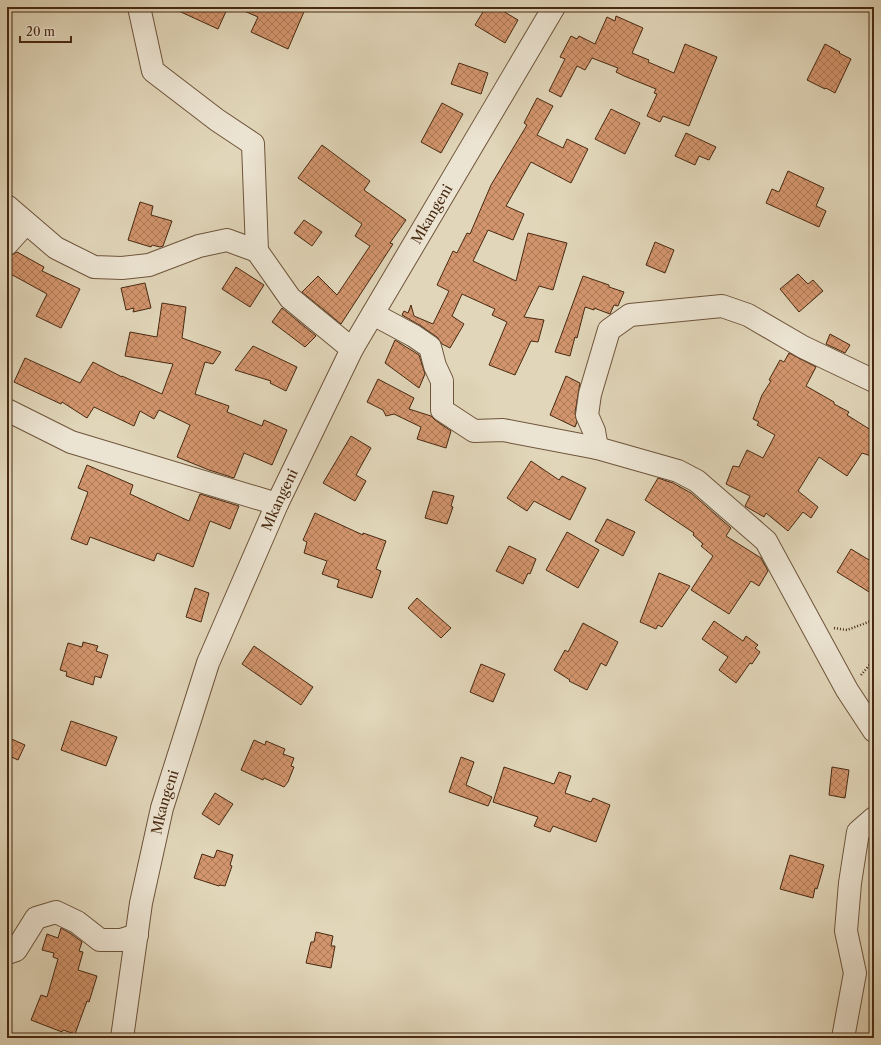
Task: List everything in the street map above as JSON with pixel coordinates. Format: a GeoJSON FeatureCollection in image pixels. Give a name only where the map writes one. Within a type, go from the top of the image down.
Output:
{"type":"FeatureCollection","features":[{"type":"Feature","properties":{"kind":"street"},"geometry":{"type":"LineString","coordinates":[[139,7],[153,71],[217,120],[253,144],[257,251],[290,298],[352,349]]}},
{"type":"Feature","properties":{"kind":"street","name":"Mkangeni"},"geometry":{"type":"LineString","coordinates":[[122,1038],[141,903],[162,808],[208,663],[277,504],[352,349],[554,7]]}},
{"type":"Feature","properties":{"kind":"street"},"geometry":{"type":"LineString","coordinates":[[7,206],[56,248],[94,268],[122,268],[149,265],[199,246],[227,240],[257,251]]}},
{"type":"Feature","properties":{"kind":"street"},"geometry":{"type":"LineString","coordinates":[[7,244],[26,223]]}},
{"type":"Feature","properties":{"kind":"street"},"geometry":{"type":"LineString","coordinates":[[597,448],[594,431],[587,415],[590,394],[608,330],[630,315],[722,306],[748,315],[803,347],[874,381]]}},
{"type":"Feature","properties":{"kind":"street"},"geometry":{"type":"LineString","coordinates":[[373,314],[414,336],[430,347],[435,366],[442,381],[442,410],[474,431],[503,430],[597,448],[678,471],[697,481],[766,541],[810,625],[847,690],[874,731]]}},
{"type":"Feature","properties":{"kind":"street"},"geometry":{"type":"LineString","coordinates":[[7,410],[71,442],[277,504]]}},
{"type":"Feature","properties":{"kind":"street"},"geometry":{"type":"LineString","coordinates":[[843,1038],[855,973],[846,931],[850,883],[858,832],[874,818]]}},
{"type":"Feature","properties":{"kind":"street"},"geometry":{"type":"LineString","coordinates":[[7,953],[16,950],[36,918],[56,912],[77,922],[100,940],[122,940],[137,935]]}},
{"type":"Feature","properties":{"kind":"path"},"geometry":{"type":"LineString","coordinates":[[810,625],[848,630],[874,620]]}},
{"type":"Feature","properties":{"kind":"building"},"geometry":{"type":"Polygon","coordinates":[[[170,7],[228,7],[218,29],[170,7]]]}},
{"type":"Feature","properties":{"kind":"building"},"geometry":{"type":"Polygon","coordinates":[[[235,7],[306,7],[288,49],[251,32],[258,17],[235,7]]]}},
{"type":"Feature","properties":{"kind":"building"},"geometry":{"type":"Polygon","coordinates":[[[486,7],[496,7],[518,20],[505,43],[475,25],[486,7]]]}},
{"type":"Feature","properties":{"kind":"building"},"geometry":{"type":"Polygon","coordinates":[[[616,16],[643,28],[632,53],[649,60],[648,62],[674,73],[685,44],[717,57],[689,126],[663,116],[660,122],[647,116],[657,94],[654,93],[656,89],[616,72],[618,68],[592,58],[585,70],[577,66],[561,97],[549,91],[565,59],[560,57],[571,36],[577,39],[579,36],[595,44],[607,17],[615,21],[616,16]]]}},
{"type":"Feature","properties":{"kind":"building"},"geometry":{"type":"Polygon","coordinates":[[[825,44],[851,59],[835,93],[807,80],[825,44]]]}},
{"type":"Feature","properties":{"kind":"building"},"geometry":{"type":"Polygon","coordinates":[[[459,63],[488,73],[481,94],[451,84],[459,63]]]}},
{"type":"Feature","properties":{"kind":"building"},"geometry":{"type":"Polygon","coordinates":[[[537,98],[553,106],[537,135],[563,148],[567,139],[588,149],[571,183],[531,162],[506,206],[524,214],[513,240],[488,230],[473,261],[516,281],[528,233],[567,243],[553,290],[539,286],[524,317],[544,320],[538,342],[531,341],[515,375],[489,365],[507,322],[492,315],[495,309],[462,294],[452,316],[464,324],[450,348],[442,344],[437,337],[421,326],[402,315],[404,311],[408,313],[411,305],[414,316],[433,324],[449,291],[437,285],[453,251],[457,253],[467,233],[470,234],[491,185],[527,125],[524,123],[537,98]]]}},
{"type":"Feature","properties":{"kind":"building"},"geometry":{"type":"Polygon","coordinates":[[[442,103],[463,114],[441,153],[421,142],[442,103]]]}},
{"type":"Feature","properties":{"kind":"building"},"geometry":{"type":"Polygon","coordinates":[[[611,109],[640,123],[625,154],[595,139],[611,109]]]}},
{"type":"Feature","properties":{"kind":"building"},"geometry":{"type":"Polygon","coordinates":[[[686,133],[716,147],[709,160],[699,156],[695,165],[675,156],[686,133]]]}},
{"type":"Feature","properties":{"kind":"building"},"geometry":{"type":"Polygon","coordinates":[[[322,145],[370,181],[364,190],[406,220],[390,243],[393,244],[341,324],[302,292],[318,276],[337,295],[370,246],[355,236],[362,224],[298,178],[322,145]]]}},
{"type":"Feature","properties":{"kind":"building"},"geometry":{"type":"Polygon","coordinates":[[[788,171],[824,188],[816,206],[826,211],[819,227],[766,203],[772,189],[779,192],[788,171]]]}},
{"type":"Feature","properties":{"kind":"building"},"geometry":{"type":"Polygon","coordinates":[[[140,202],[153,206],[151,215],[172,221],[163,246],[160,247],[152,245],[151,247],[128,240],[140,202]]]}},
{"type":"Feature","properties":{"kind":"building"},"geometry":{"type":"Polygon","coordinates":[[[304,220],[322,232],[312,246],[294,233],[304,220]]]}},
{"type":"Feature","properties":{"kind":"building"},"geometry":{"type":"Polygon","coordinates":[[[655,242],[674,250],[665,273],[646,265],[655,242]]]}},
{"type":"Feature","properties":{"kind":"building"},"geometry":{"type":"Polygon","coordinates":[[[17,252],[44,267],[42,271],[80,289],[61,328],[36,316],[47,294],[7,272],[7,262],[10,256],[17,252]]]}},
{"type":"Feature","properties":{"kind":"building"},"geometry":{"type":"Polygon","coordinates":[[[236,267],[264,285],[250,307],[222,289],[236,267]]]}},
{"type":"Feature","properties":{"kind":"building"},"geometry":{"type":"Polygon","coordinates":[[[798,274],[808,284],[813,280],[823,291],[799,312],[780,289],[798,274]]]}},
{"type":"Feature","properties":{"kind":"building"},"geometry":{"type":"Polygon","coordinates":[[[583,276],[624,292],[618,306],[614,305],[610,314],[594,308],[594,310],[585,307],[577,338],[575,337],[570,356],[555,352],[583,276]]]}},
{"type":"Feature","properties":{"kind":"building"},"geometry":{"type":"Polygon","coordinates":[[[145,283],[151,308],[133,312],[134,308],[126,310],[121,288],[145,283]]]}},
{"type":"Feature","properties":{"kind":"building"},"geometry":{"type":"Polygon","coordinates":[[[162,303],[186,307],[182,338],[221,352],[213,364],[205,362],[195,394],[229,406],[227,412],[262,426],[264,420],[287,430],[272,465],[244,453],[234,478],[209,470],[177,457],[190,425],[159,410],[154,419],[140,411],[134,426],[94,407],[87,418],[62,402],[61,404],[14,382],[25,358],[80,383],[93,362],[122,377],[162,394],[173,364],[125,356],[130,332],[157,337],[162,303]]]}},
{"type":"Feature","properties":{"kind":"building"},"geometry":{"type":"Polygon","coordinates":[[[282,308],[316,336],[305,347],[272,322],[282,308]]]}},
{"type":"Feature","properties":{"kind":"building"},"geometry":{"type":"Polygon","coordinates":[[[830,334],[850,345],[845,353],[826,344],[830,334]]]}},
{"type":"Feature","properties":{"kind":"building"},"geometry":{"type":"Polygon","coordinates":[[[395,340],[419,355],[425,374],[419,388],[385,363],[395,340]]]}},
{"type":"Feature","properties":{"kind":"building"},"geometry":{"type":"Polygon","coordinates":[[[253,346],[297,367],[286,391],[270,383],[271,381],[235,370],[253,346]]]}},
{"type":"Feature","properties":{"kind":"building"},"geometry":{"type":"Polygon","coordinates":[[[789,353],[816,367],[806,386],[849,412],[847,415],[874,432],[874,457],[862,453],[847,476],[819,457],[798,491],[818,507],[811,518],[803,512],[788,531],[766,513],[764,517],[745,506],[750,496],[726,484],[733,466],[739,467],[747,450],[763,458],[775,435],[757,425],[759,422],[753,419],[762,395],[771,381],[769,380],[780,360],[784,362],[789,353]]]}},
{"type":"Feature","properties":{"kind":"building"},"geometry":{"type":"Polygon","coordinates":[[[566,376],[580,383],[575,413],[577,422],[575,427],[550,415],[566,376]]]}},
{"type":"Feature","properties":{"kind":"building"},"geometry":{"type":"Polygon","coordinates":[[[378,379],[414,398],[409,409],[431,416],[451,431],[446,448],[417,439],[421,427],[394,414],[386,416],[383,410],[367,402],[378,379]]]}},
{"type":"Feature","properties":{"kind":"building"},"geometry":{"type":"Polygon","coordinates":[[[351,436],[371,448],[356,475],[366,481],[355,501],[323,483],[351,436]]]}},
{"type":"Feature","properties":{"kind":"building"},"geometry":{"type":"Polygon","coordinates":[[[531,461],[559,480],[562,476],[586,488],[570,520],[534,501],[527,511],[507,498],[531,461]]]}},
{"type":"Feature","properties":{"kind":"building"},"geometry":{"type":"Polygon","coordinates":[[[87,465],[133,485],[130,494],[189,521],[200,494],[239,506],[230,529],[210,521],[193,567],[157,553],[154,561],[90,537],[87,545],[71,539],[88,492],[78,488],[87,465]]]}},
{"type":"Feature","properties":{"kind":"building"},"geometry":{"type":"Polygon","coordinates":[[[658,478],[673,483],[691,493],[731,528],[726,536],[761,558],[768,571],[759,586],[751,581],[729,614],[691,590],[713,556],[701,546],[703,544],[693,535],[694,533],[645,500],[658,478]]]}},
{"type":"Feature","properties":{"kind":"building"},"geometry":{"type":"Polygon","coordinates":[[[433,491],[454,496],[451,506],[453,507],[447,524],[425,518],[433,491]]]}},
{"type":"Feature","properties":{"kind":"building"},"geometry":{"type":"Polygon","coordinates":[[[315,513],[363,535],[363,533],[386,541],[376,569],[381,571],[372,598],[337,587],[339,580],[322,574],[327,561],[304,553],[307,542],[303,540],[315,513]]]}},
{"type":"Feature","properties":{"kind":"building"},"geometry":{"type":"Polygon","coordinates":[[[607,519],[635,532],[623,556],[595,541],[607,519]]]}},
{"type":"Feature","properties":{"kind":"building"},"geometry":{"type":"Polygon","coordinates":[[[567,532],[599,550],[578,588],[546,570],[567,532]]]}},
{"type":"Feature","properties":{"kind":"building"},"geometry":{"type":"Polygon","coordinates":[[[509,546],[536,559],[530,574],[528,573],[523,584],[496,571],[509,546]]]}},
{"type":"Feature","properties":{"kind":"building"},"geometry":{"type":"Polygon","coordinates":[[[851,549],[874,563],[874,595],[837,572],[851,549]]]}},
{"type":"Feature","properties":{"kind":"building"},"geometry":{"type":"Polygon","coordinates":[[[659,573],[690,586],[662,627],[658,625],[656,629],[640,622],[659,573]]]}},
{"type":"Feature","properties":{"kind":"building"},"geometry":{"type":"Polygon","coordinates":[[[195,588],[209,593],[201,622],[186,617],[195,588]]]}},
{"type":"Feature","properties":{"kind":"building"},"geometry":{"type":"Polygon","coordinates":[[[417,598],[451,628],[441,638],[408,608],[417,598]]]}},
{"type":"Feature","properties":{"kind":"building"},"geometry":{"type":"Polygon","coordinates":[[[714,621],[743,641],[746,636],[758,645],[755,648],[760,652],[736,683],[719,670],[728,657],[702,639],[714,621]]]}},
{"type":"Feature","properties":{"kind":"building"},"geometry":{"type":"Polygon","coordinates":[[[583,623],[618,642],[606,666],[601,663],[587,690],[569,681],[570,680],[554,670],[565,650],[568,652],[583,623]]]}},
{"type":"Feature","properties":{"kind":"building"},"geometry":{"type":"Polygon","coordinates":[[[83,642],[98,646],[96,651],[108,655],[101,678],[95,676],[93,685],[66,676],[67,672],[60,670],[68,643],[82,647],[83,642]]]}},
{"type":"Feature","properties":{"kind":"building"},"geometry":{"type":"Polygon","coordinates":[[[254,646],[313,687],[301,705],[242,664],[254,646]]]}},
{"type":"Feature","properties":{"kind":"building"},"geometry":{"type":"Polygon","coordinates":[[[481,664],[505,674],[493,702],[470,692],[481,664]]]}},
{"type":"Feature","properties":{"kind":"building"},"geometry":{"type":"Polygon","coordinates":[[[71,721],[117,737],[106,766],[61,750],[71,721]]]}},
{"type":"Feature","properties":{"kind":"building"},"geometry":{"type":"Polygon","coordinates":[[[7,737],[25,745],[18,760],[7,755],[7,737]]]}},
{"type":"Feature","properties":{"kind":"building"},"geometry":{"type":"Polygon","coordinates":[[[254,740],[265,745],[266,741],[285,749],[283,754],[294,758],[291,766],[294,767],[288,782],[284,787],[264,778],[263,780],[241,770],[254,740]]]}},
{"type":"Feature","properties":{"kind":"building"},"geometry":{"type":"Polygon","coordinates":[[[461,757],[474,762],[466,785],[492,797],[488,806],[449,792],[461,757]]]}},
{"type":"Feature","properties":{"kind":"building"},"geometry":{"type":"Polygon","coordinates":[[[504,767],[554,784],[559,772],[571,776],[565,793],[591,802],[593,798],[610,805],[596,842],[553,826],[550,832],[534,826],[538,817],[493,802],[504,767]]]}},
{"type":"Feature","properties":{"kind":"building"},"geometry":{"type":"Polygon","coordinates":[[[832,767],[849,770],[845,798],[829,795],[832,767]]]}},
{"type":"Feature","properties":{"kind":"building"},"geometry":{"type":"Polygon","coordinates":[[[215,793],[233,804],[219,825],[202,814],[215,793]]]}},
{"type":"Feature","properties":{"kind":"building"},"geometry":{"type":"Polygon","coordinates":[[[217,850],[233,855],[230,865],[232,866],[225,886],[219,886],[194,878],[202,854],[214,858],[217,850]]]}},
{"type":"Feature","properties":{"kind":"building"},"geometry":{"type":"Polygon","coordinates":[[[790,855],[824,865],[817,889],[815,888],[813,898],[780,889],[790,855]]]}},
{"type":"Feature","properties":{"kind":"building"},"geometry":{"type":"Polygon","coordinates":[[[61,928],[82,942],[79,951],[83,952],[78,970],[97,976],[89,1002],[87,1001],[75,1034],[63,1030],[62,1032],[31,1020],[41,995],[47,997],[58,959],[53,957],[54,953],[42,950],[47,934],[58,938],[61,928]]]}},
{"type":"Feature","properties":{"kind":"building"},"geometry":{"type":"Polygon","coordinates":[[[316,932],[333,936],[331,946],[335,946],[331,968],[306,963],[311,942],[314,942],[316,932]]]}}]}
